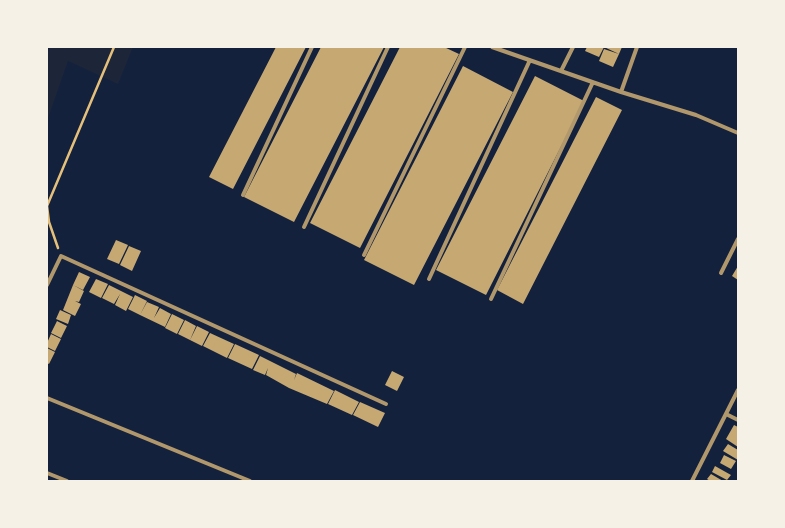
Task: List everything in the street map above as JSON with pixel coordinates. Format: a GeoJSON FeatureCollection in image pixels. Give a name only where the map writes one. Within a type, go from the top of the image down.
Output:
{"type":"FeatureCollection","features":[{"type":"Feature","properties":{"kind":"street"},"geometry":{"type":"LineString","coordinates":[[243,195],[312,47]]}},
{"type":"Feature","properties":{"kind":"street"},"geometry":{"type":"LineString","coordinates":[[304,227],[388,47]]}},
{"type":"Feature","properties":{"kind":"street"},"geometry":{"type":"LineString","coordinates":[[364,255],[465,47]]}},
{"type":"Feature","properties":{"kind":"street"},"geometry":{"type":"LineString","coordinates":[[492,47],[505,49],[530,60],[563,69],[621,92],[696,115],[738,133]]}},
{"type":"Feature","properties":{"kind":"street"},"geometry":{"type":"LineString","coordinates":[[563,69],[573,47]]}},
{"type":"Feature","properties":{"kind":"street"},"geometry":{"type":"LineString","coordinates":[[621,92],[637,47]]}},
{"type":"Feature","properties":{"kind":"street"},"geometry":{"type":"LineString","coordinates":[[429,279],[530,60]]}},
{"type":"Feature","properties":{"kind":"street"},"geometry":{"type":"LineString","coordinates":[[491,299],[593,82]]}},
{"type":"Feature","properties":{"kind":"street"},"geometry":{"type":"LineString","coordinates":[[721,273],[738,239]]}},
{"type":"Feature","properties":{"kind":"street"},"geometry":{"type":"LineString","coordinates":[[47,285],[61,256],[386,404]]}},
{"type":"Feature","properties":{"kind":"street"},"geometry":{"type":"LineString","coordinates":[[692,481],[738,390]]}},
{"type":"Feature","properties":{"kind":"street"},"geometry":{"type":"LineString","coordinates":[[47,398],[250,481]]}},
{"type":"Feature","properties":{"kind":"street"},"geometry":{"type":"LineString","coordinates":[[726,414],[738,420]]}},
{"type":"Feature","properties":{"kind":"street"},"geometry":{"type":"LineString","coordinates":[[47,473],[68,481]]}},
{"type":"Feature","properties":{"kind":"path"},"geometry":{"type":"LineString","coordinates":[[61,256],[49,222],[47,206],[114,47]]}},
{"type":"Feature","properties":{"kind":"shaded area"},"geometry":{"type":"Polygon","coordinates":[[[50,47],[133,47],[118,84],[68,61],[47,121],[47,54],[50,47]]]}},
{"type":"Feature","properties":{"kind":"building"},"geometry":{"type":"Polygon","coordinates":[[[276,47],[306,47],[233,189],[209,177],[276,47]]]}},
{"type":"Feature","properties":{"kind":"building"},"geometry":{"type":"Polygon","coordinates":[[[321,47],[384,47],[294,222],[244,197],[321,47]]]}},
{"type":"Feature","properties":{"kind":"building"},"geometry":{"type":"Polygon","coordinates":[[[400,47],[444,47],[459,54],[360,248],[310,223],[400,47]]]}},
{"type":"Feature","properties":{"kind":"building"},"geometry":{"type":"Polygon","coordinates":[[[587,47],[604,47],[599,57],[585,51],[587,47]]]}},
{"type":"Feature","properties":{"kind":"building"},"geometry":{"type":"Polygon","coordinates":[[[604,47],[622,47],[619,54],[604,47]]]}},
{"type":"Feature","properties":{"kind":"building"},"geometry":{"type":"Polygon","coordinates":[[[604,49],[619,54],[613,67],[599,61],[604,49]]]}},
{"type":"Feature","properties":{"kind":"building"},"geometry":{"type":"Polygon","coordinates":[[[463,66],[513,92],[414,285],[364,260],[463,66]]]}},
{"type":"Feature","properties":{"kind":"building"},"geometry":{"type":"Polygon","coordinates":[[[535,76],[584,101],[486,295],[436,270],[535,76]]]}},
{"type":"Feature","properties":{"kind":"building"},"geometry":{"type":"Polygon","coordinates":[[[596,97],[622,110],[523,304],[497,290],[596,97]]]}},
{"type":"Feature","properties":{"kind":"building"},"geometry":{"type":"Polygon","coordinates":[[[116,240],[128,245],[119,264],[107,259],[116,240]]]}},
{"type":"Feature","properties":{"kind":"building"},"geometry":{"type":"Polygon","coordinates":[[[129,246],[141,251],[132,271],[120,265],[129,246]]]}},
{"type":"Feature","properties":{"kind":"building"},"geometry":{"type":"Polygon","coordinates":[[[738,266],[738,280],[732,276],[738,266]]]}},
{"type":"Feature","properties":{"kind":"building"},"geometry":{"type":"Polygon","coordinates":[[[79,272],[90,277],[83,290],[73,285],[79,272]]]}},
{"type":"Feature","properties":{"kind":"building"},"geometry":{"type":"Polygon","coordinates":[[[96,279],[108,284],[101,298],[89,292],[96,279]]]}},
{"type":"Feature","properties":{"kind":"building"},"geometry":{"type":"Polygon","coordinates":[[[73,285],[84,291],[79,302],[75,301],[81,304],[75,316],[63,310],[73,285]]]}},
{"type":"Feature","properties":{"kind":"building"},"geometry":{"type":"Polygon","coordinates":[[[109,285],[133,297],[126,311],[115,305],[120,294],[114,304],[102,298],[109,285]]]}},
{"type":"Feature","properties":{"kind":"building"},"geometry":{"type":"Polygon","coordinates":[[[135,295],[147,301],[140,315],[128,309],[135,295]]]}},
{"type":"Feature","properties":{"kind":"building"},"geometry":{"type":"Polygon","coordinates":[[[147,302],[159,307],[154,318],[160,308],[171,314],[165,327],[140,315],[147,302]]]}},
{"type":"Feature","properties":{"kind":"building"},"geometry":{"type":"Polygon","coordinates":[[[60,310],[71,315],[68,324],[56,319],[60,310]]]}},
{"type":"Feature","properties":{"kind":"building"},"geometry":{"type":"Polygon","coordinates":[[[172,314],[184,320],[177,334],[165,328],[172,314]]]}},
{"type":"Feature","properties":{"kind":"building"},"geometry":{"type":"Polygon","coordinates":[[[185,320],[196,326],[190,340],[178,334],[185,320]]]}},
{"type":"Feature","properties":{"kind":"building"},"geometry":{"type":"Polygon","coordinates":[[[57,321],[67,326],[61,338],[51,333],[57,321]]]}},
{"type":"Feature","properties":{"kind":"building"},"geometry":{"type":"Polygon","coordinates":[[[197,326],[209,332],[202,346],[190,340],[197,326]]]}},
{"type":"Feature","properties":{"kind":"building"},"geometry":{"type":"Polygon","coordinates":[[[210,333],[234,344],[227,358],[203,346],[210,333]]]}},
{"type":"Feature","properties":{"kind":"building"},"geometry":{"type":"Polygon","coordinates":[[[51,334],[61,339],[55,351],[47,347],[51,334]]]}},
{"type":"Feature","properties":{"kind":"building"},"geometry":{"type":"Polygon","coordinates":[[[235,344],[259,355],[252,369],[228,358],[235,344]]]}},
{"type":"Feature","properties":{"kind":"building"},"geometry":{"type":"Polygon","coordinates":[[[47,348],[55,352],[49,364],[47,363],[47,348]]]}},
{"type":"Feature","properties":{"kind":"building"},"geometry":{"type":"Polygon","coordinates":[[[260,356],[296,374],[294,380],[297,373],[334,391],[327,404],[289,388],[266,375],[268,368],[265,375],[253,370],[260,356]]]}},
{"type":"Feature","properties":{"kind":"building"},"geometry":{"type":"Polygon","coordinates":[[[392,371],[404,377],[397,391],[385,385],[392,371]]]}},
{"type":"Feature","properties":{"kind":"building"},"geometry":{"type":"Polygon","coordinates":[[[335,390],[359,402],[352,415],[328,404],[335,390]]]}},
{"type":"Feature","properties":{"kind":"building"},"geometry":{"type":"Polygon","coordinates":[[[360,402],[385,413],[378,427],[353,415],[360,402]]]}},
{"type":"Feature","properties":{"kind":"building"},"geometry":{"type":"Polygon","coordinates":[[[734,425],[738,427],[738,447],[726,439],[734,425]]]}},
{"type":"Feature","properties":{"kind":"building"},"geometry":{"type":"Polygon","coordinates":[[[728,444],[738,450],[738,460],[723,451],[728,444]]]}},
{"type":"Feature","properties":{"kind":"building"},"geometry":{"type":"Polygon","coordinates":[[[724,455],[736,461],[731,469],[720,463],[724,455]]]}},
{"type":"Feature","properties":{"kind":"building"},"geometry":{"type":"Polygon","coordinates":[[[715,466],[731,475],[727,480],[712,472],[715,466]]]}},
{"type":"Feature","properties":{"kind":"building"},"geometry":{"type":"Polygon","coordinates":[[[711,474],[723,481],[710,481],[707,479],[711,474]]]}}]}
